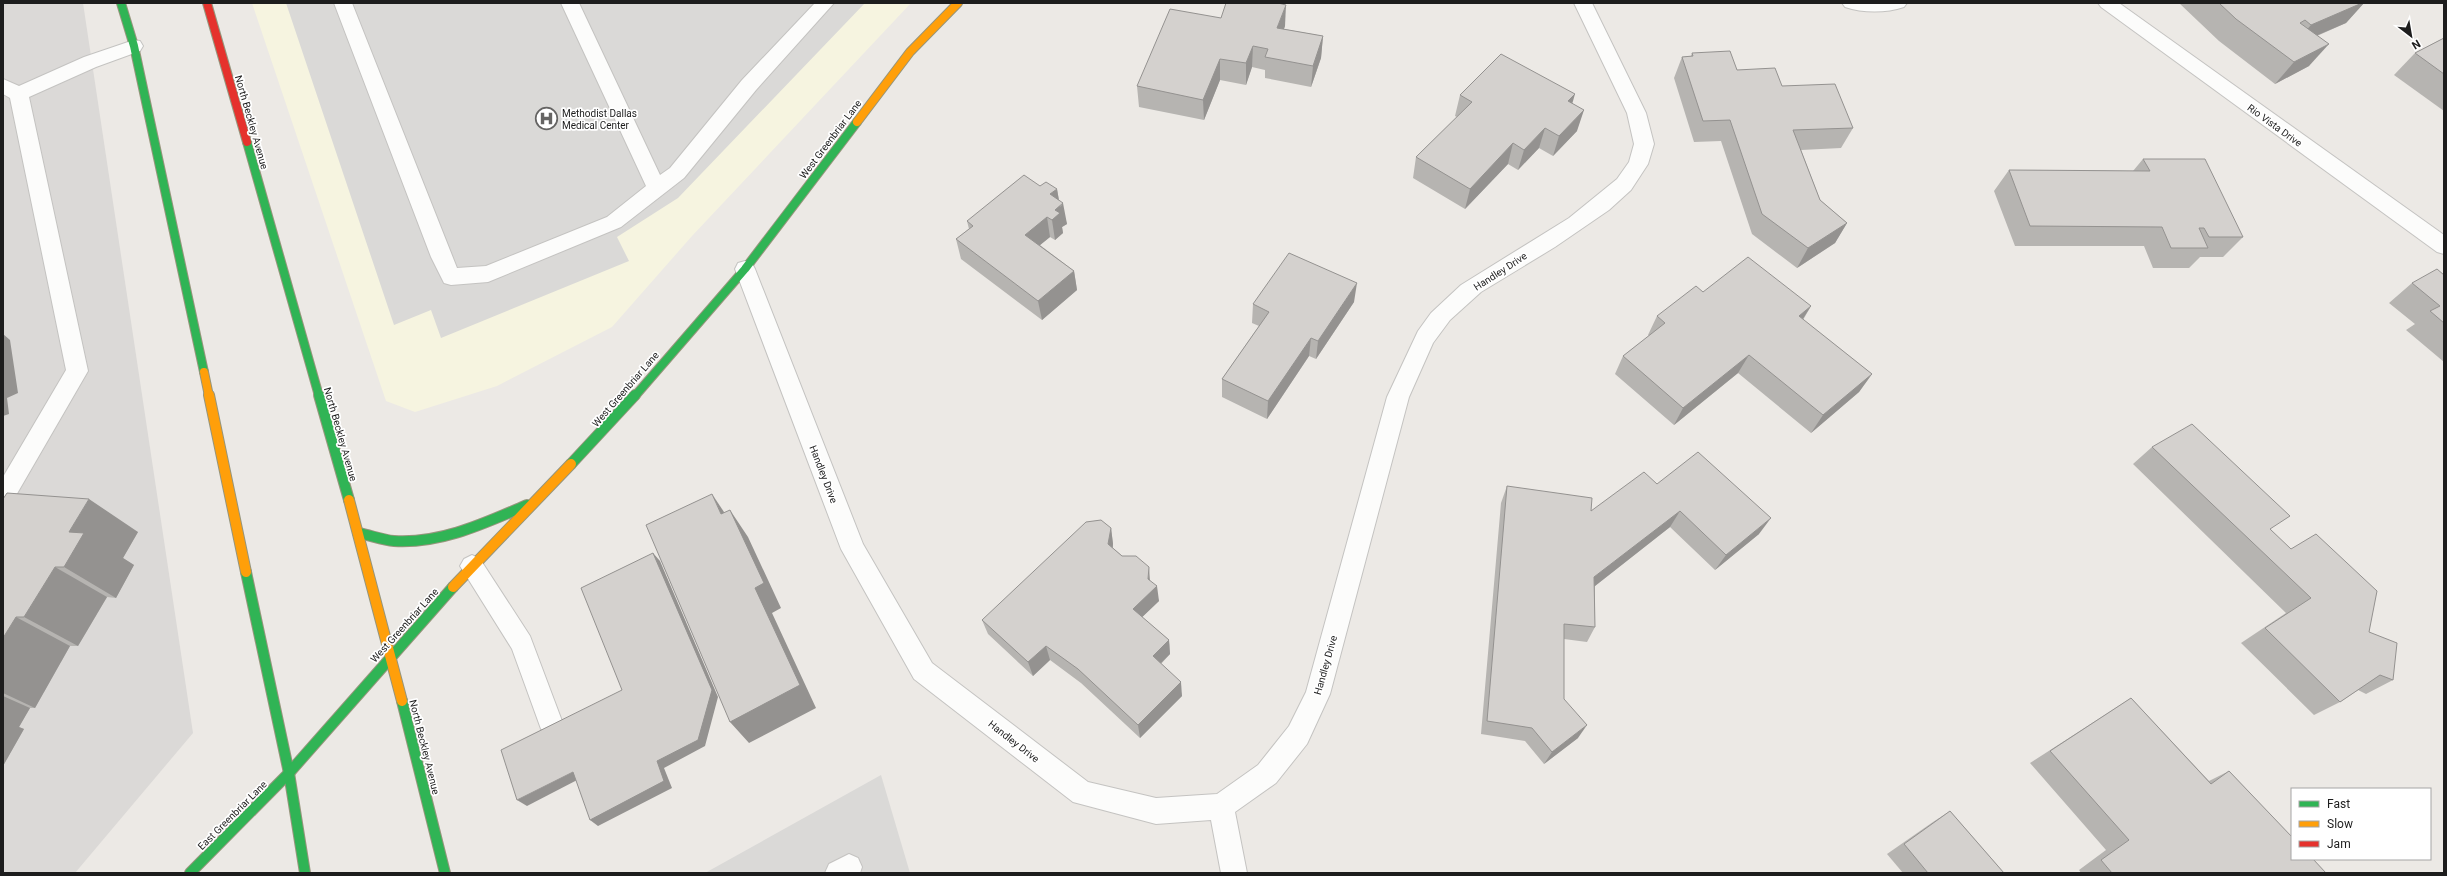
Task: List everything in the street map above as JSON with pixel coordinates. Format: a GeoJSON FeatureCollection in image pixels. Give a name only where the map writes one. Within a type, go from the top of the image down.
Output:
{"type":"FeatureCollection","features":[{"type":"Feature","properties":{"kind":"main road"},"geometry":{"type":"LineString","coordinates":[[121,3],[134,46],[289,773],[305,873]]}},
{"type":"Feature","properties":{"kind":"main road","name":"North Beckley Avenue"},"geometry":{"type":"LineString","coordinates":[[207,3],[358,533],[391,656],[445,873]]}},
{"type":"Feature","properties":{"kind":"main road","name":"West Greenbriar Lane"},"geometry":{"type":"LineString","coordinates":[[289,773],[472,566],[604,431],[745,269],[910,52],[958,3]]}},
{"type":"Feature","properties":{"kind":"main road"},"geometry":{"type":"LineString","coordinates":[[358,533],[393,541],[431,539],[455,535],[535,501]]}},
{"type":"Feature","properties":{"kind":"main road","name":"East Greenbriar Lane"},"geometry":{"type":"LineString","coordinates":[[190,873],[289,773]]}},
{"type":"Feature","properties":{"kind":"street"},"geometry":{"type":"LineString","coordinates":[[343,3],[441,257],[451,277],[488,274],[614,222],[677,173],[749,85],[805,11],[825,3]]}},
{"type":"Feature","properties":{"kind":"street"},"geometry":{"type":"LineString","coordinates":[[570,3],[657,189]]}},
{"type":"Feature","properties":{"kind":"street","name":"Handley Drive"},"geometry":{"type":"LineString","coordinates":[[745,269],[853,549],[924,671],[1082,793],[1156,811],[1220,806],[1267,774],[1298,735],[1318,694],[1398,397],[1416,355],[1438,319],[1477,284],[1591,214],[1622,188],[1636,168],[1644,145],[1637,114],[1583,3]]}},
{"type":"Feature","properties":{"kind":"street"},"geometry":{"type":"LineString","coordinates":[[1851,3],[1870,5],[1898,3]]}},
{"type":"Feature","properties":{"kind":"street","name":"Rio Vista Drive"},"geometry":{"type":"LineString","coordinates":[[2107,3],[2444,246]]}},
{"type":"Feature","properties":{"kind":"street"},"geometry":{"type":"LineString","coordinates":[[4,493],[77,371],[11,90],[134,46]]}},
{"type":"Feature","properties":{"kind":"street"},"geometry":{"type":"LineString","coordinates":[[472,566],[522,644],[550,722]]}},
{"type":"Feature","properties":{"kind":"street"},"geometry":{"type":"LineString","coordinates":[[1220,806],[1234,873]]}},
{"type":"Feature","properties":{"kind":"shaded area"},"geometry":{"type":"Polygon","coordinates":[[[3,3],[83,3],[193,733],[75,873],[3,873],[3,3]]]}},
{"type":"Feature","properties":{"kind":"shaded area","name":"Methodist Dallas Medical Center"},"geometry":{"type":"Polygon","coordinates":[[[252,3],[911,3],[692,236],[612,327],[497,386],[415,412],[386,401],[252,3]]]}},
{"type":"Feature","properties":{"kind":"shaded area","name":"Methodist Dallas Medical Center"},"geometry":{"type":"Polygon","coordinates":[[[286,3],[865,3],[678,198],[617,237],[629,261],[441,338],[431,310],[394,325],[286,3]]]}},
{"type":"Feature","properties":{"kind":"shaded area"},"geometry":{"type":"Polygon","coordinates":[[[881,775],[910,873],[705,873],[881,775]]]}},
{"type":"Feature","properties":{"kind":"building"},"geometry":{"type":"Polygon","coordinates":[[[1226,3],[1278,3],[1286,5],[1277,28],[1323,36],[1313,66],[1265,57],[1268,49],[1253,46],[1246,63],[1220,59],[1203,100],[1137,86],[1170,9],[1221,18],[1226,3]]]}},
{"type":"Feature","properties":{"kind":"building"},"geometry":{"type":"Polygon","coordinates":[[[2219,3],[2362,3],[2311,25],[2305,20],[2300,23],[2329,44],[2294,62],[2236,19],[2219,3]]]}},
{"type":"Feature","properties":{"kind":"building"},"geometry":{"type":"Polygon","coordinates":[[[2444,38],[2444,74],[2415,53],[2444,38]]]}},
{"type":"Feature","properties":{"kind":"building"},"geometry":{"type":"Polygon","coordinates":[[[1730,51],[1737,70],[1775,68],[1782,86],[1835,84],[1853,128],[1793,130],[1820,200],[1847,223],[1808,248],[1762,214],[1730,120],[1703,121],[1682,57],[1693,56],[1692,53],[1730,51]]]}},
{"type":"Feature","properties":{"kind":"building"},"geometry":{"type":"Polygon","coordinates":[[[1501,54],[1575,94],[1568,101],[1584,110],[1559,136],[1545,128],[1524,150],[1513,143],[1470,189],[1416,157],[1472,102],[1460,95],[1501,54]]]}},
{"type":"Feature","properties":{"kind":"building"},"geometry":{"type":"Polygon","coordinates":[[[2143,159],[2205,159],[2243,237],[2209,237],[2204,228],[2199,228],[2208,248],[2171,248],[2162,227],[2030,226],[2009,170],[2150,171],[2143,159]]]}},
{"type":"Feature","properties":{"kind":"building"},"geometry":{"type":"Polygon","coordinates":[[[1024,175],[1040,186],[1046,182],[1057,189],[1050,194],[1063,203],[1055,210],[1060,213],[1052,220],[1047,217],[1025,235],[1074,271],[1038,301],[956,239],[973,226],[967,221],[1024,175]]]}},
{"type":"Feature","properties":{"kind":"building"},"geometry":{"type":"Polygon","coordinates":[[[1289,253],[1357,283],[1318,341],[1311,338],[1268,401],[1222,379],[1269,312],[1253,304],[1289,253]]]}},
{"type":"Feature","properties":{"kind":"building"},"geometry":{"type":"Polygon","coordinates":[[[1748,257],[1811,306],[1799,316],[1872,374],[1823,415],[1749,355],[1683,408],[1623,356],[1665,323],[1657,316],[1696,286],[1703,292],[1748,257]]]}},
{"type":"Feature","properties":{"kind":"building"},"geometry":{"type":"Polygon","coordinates":[[[2437,269],[2444,275],[2444,323],[2430,311],[2440,306],[2412,283],[2437,269]]]}},
{"type":"Feature","properties":{"kind":"building"},"geometry":{"type":"Polygon","coordinates":[[[2192,424],[2290,516],[2270,529],[2291,549],[2316,534],[2377,591],[2369,632],[2397,643],[2393,680],[2380,675],[2340,702],[2265,628],[2311,598],[2152,447],[2192,424]]]}},
{"type":"Feature","properties":{"kind":"building"},"geometry":{"type":"Polygon","coordinates":[[[1698,452],[1771,518],[1726,555],[1680,511],[1594,577],[1595,627],[1564,624],[1564,699],[1587,725],[1552,752],[1532,728],[1487,721],[1507,486],[1592,498],[1591,511],[1644,472],[1657,484],[1698,452]]]}},
{"type":"Feature","properties":{"kind":"building"},"geometry":{"type":"Polygon","coordinates":[[[7,493],[89,499],[69,532],[84,533],[64,567],[55,567],[24,617],[16,617],[3,638],[3,499],[7,493]]]}},
{"type":"Feature","properties":{"kind":"building"},"geometry":{"type":"Polygon","coordinates":[[[712,494],[721,514],[730,510],[764,583],[755,588],[800,685],[730,722],[646,525],[712,494]]]}},
{"type":"Feature","properties":{"kind":"building"},"geometry":{"type":"Polygon","coordinates":[[[1101,520],[1111,528],[1108,544],[1122,556],[1136,556],[1149,567],[1148,579],[1157,586],[1133,609],[1169,640],[1153,656],[1181,682],[1138,725],[1078,669],[1046,646],[1028,662],[982,620],[1086,522],[1101,520]]]}},
{"type":"Feature","properties":{"kind":"building"},"geometry":{"type":"Polygon","coordinates":[[[653,553],[712,690],[698,740],[657,761],[664,781],[590,820],[573,772],[517,800],[501,750],[622,690],[581,588],[653,553]]]}},
{"type":"Feature","properties":{"kind":"building"},"geometry":{"type":"Polygon","coordinates":[[[2131,698],[2211,784],[2229,771],[2291,836],[2291,860],[2314,860],[2326,873],[2112,873],[2101,860],[2129,840],[2050,751],[2131,698]]]}},
{"type":"Feature","properties":{"kind":"building"},"geometry":{"type":"Polygon","coordinates":[[[1950,811],[2004,873],[1928,873],[1904,844],[1950,811]]]}},
{"type":"Feature","properties":{"kind":"traffic: fast"},"geometry":{"type":"LineString","coordinates":[[121,3],[134,46],[204,372]]}},
{"type":"Feature","properties":{"kind":"traffic: fast"},"geometry":{"type":"LineString","coordinates":[[571,464],[604,431],[745,269],[857,122]]}},
{"type":"Feature","properties":{"kind":"traffic: fast"},"geometry":{"type":"LineString","coordinates":[[247,142],[349,500]]}},
{"type":"Feature","properties":{"kind":"traffic: fast"},"geometry":{"type":"LineString","coordinates":[[358,533],[394,541],[429,539],[462,531],[527,505]]}},
{"type":"Feature","properties":{"kind":"traffic: fast"},"geometry":{"type":"LineString","coordinates":[[246,572],[289,773],[305,873]]}},
{"type":"Feature","properties":{"kind":"traffic: fast"},"geometry":{"type":"LineString","coordinates":[[190,873],[289,773],[453,587]]}},
{"type":"Feature","properties":{"kind":"traffic: fast"},"geometry":{"type":"LineString","coordinates":[[402,701],[445,873]]}},
{"type":"Feature","properties":{"kind":"traffic: slow"},"geometry":{"type":"LineString","coordinates":[[857,122],[910,52],[958,3]]}},
{"type":"Feature","properties":{"kind":"traffic: slow"},"geometry":{"type":"LineString","coordinates":[[204,372],[246,572]]}},
{"type":"Feature","properties":{"kind":"traffic: slow"},"geometry":{"type":"LineString","coordinates":[[453,587],[571,464]]}},
{"type":"Feature","properties":{"kind":"traffic: slow"},"geometry":{"type":"LineString","coordinates":[[349,500],[402,701]]}},
{"type":"Feature","properties":{"kind":"traffic: jam"},"geometry":{"type":"LineString","coordinates":[[207,3],[247,142]]}},
{"type":"Feature","properties":{"kind":"place","name":"Methodist Dallas Medical Center"},"geometry":{"type":"Point","coordinates":[546,119]}}]}
